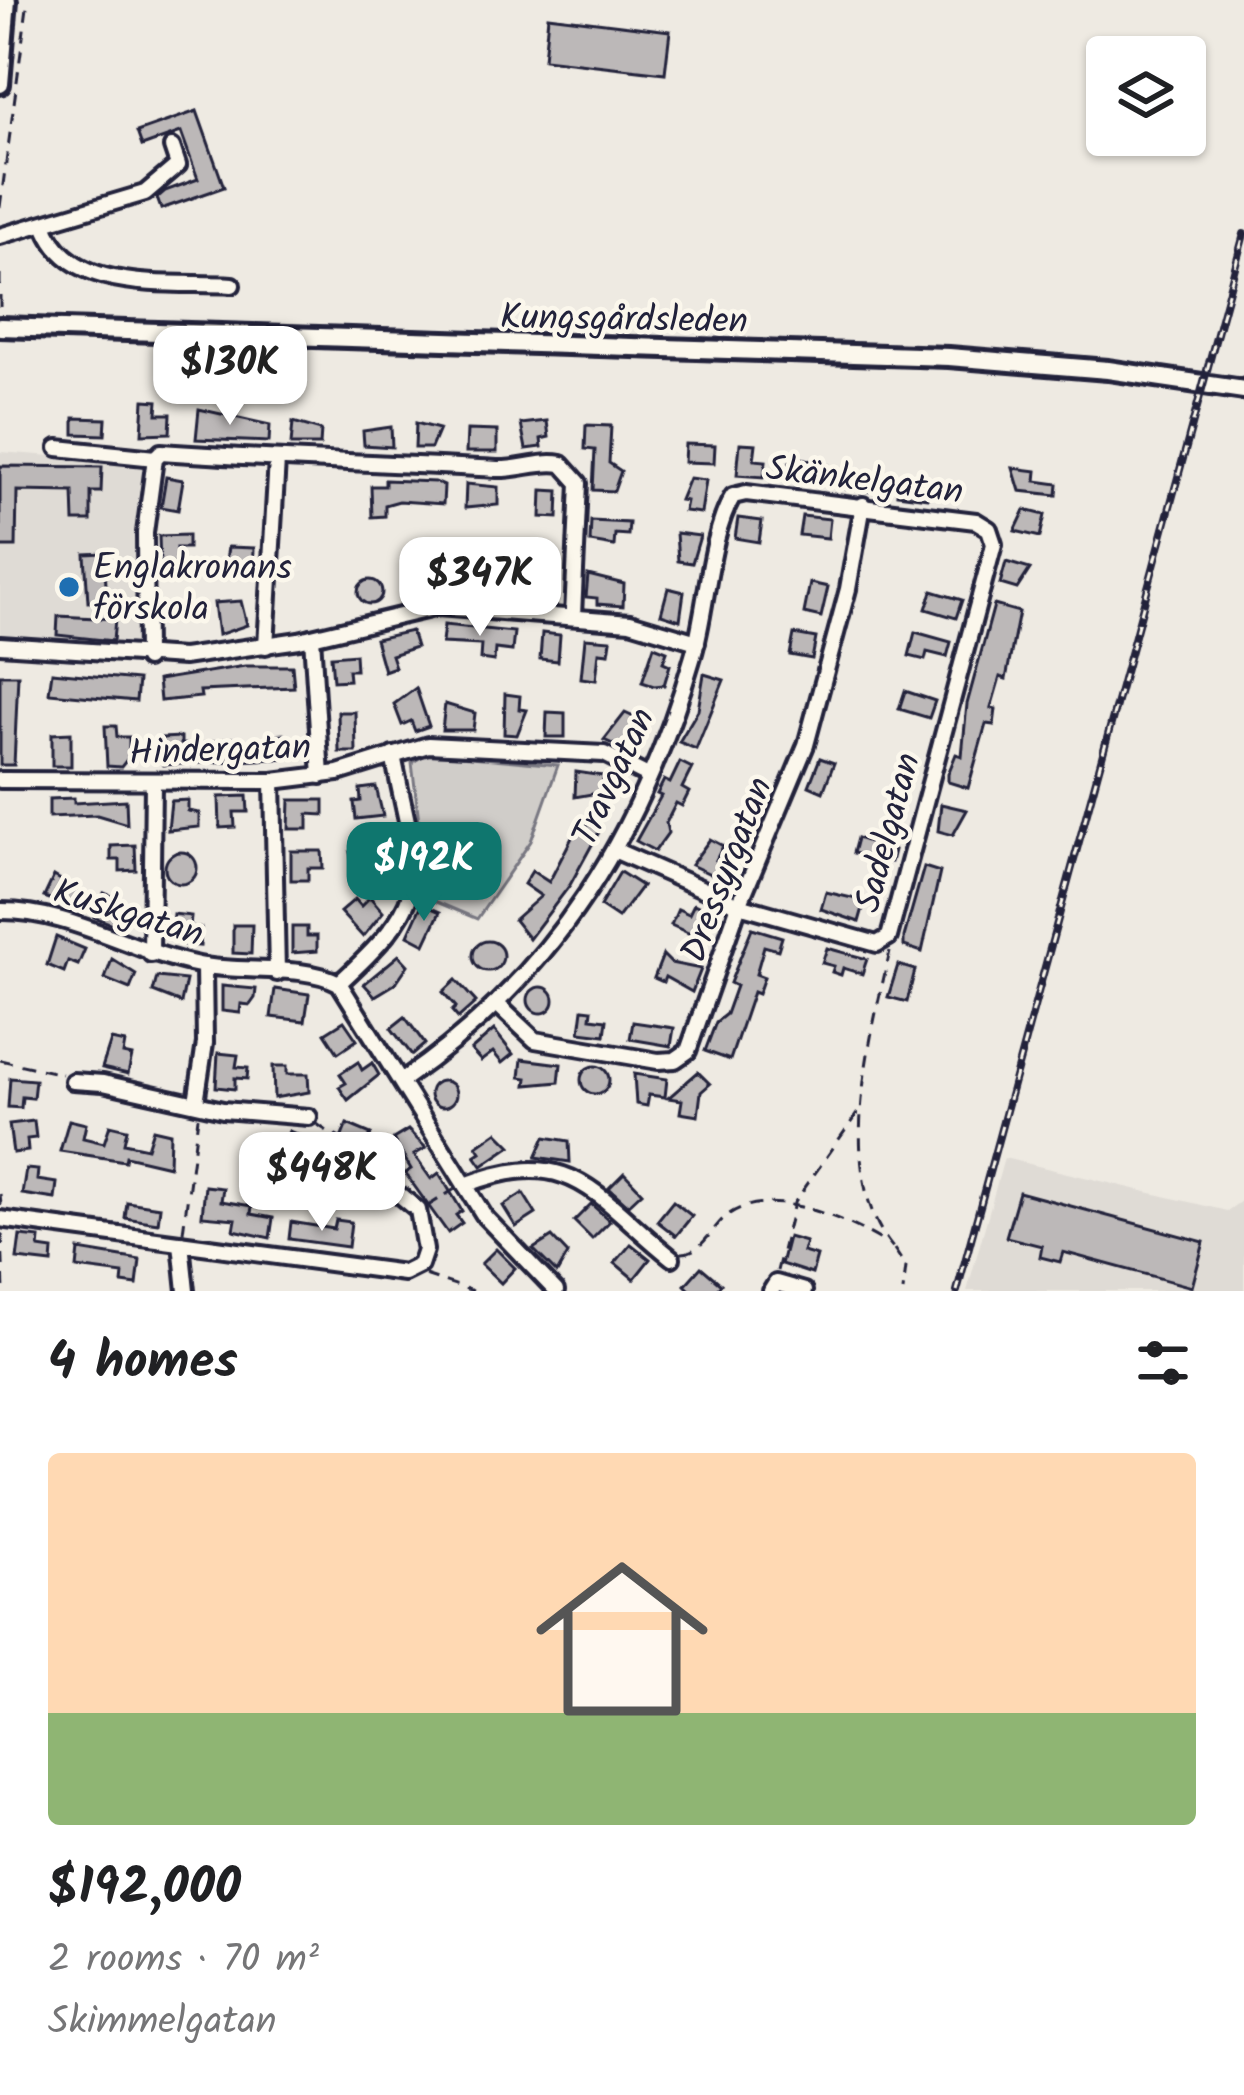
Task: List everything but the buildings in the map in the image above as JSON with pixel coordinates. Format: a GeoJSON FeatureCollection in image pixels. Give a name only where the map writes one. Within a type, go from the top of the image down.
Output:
{"type":"FeatureCollection","features":[{"type":"Feature","properties":{"kind":"main road"},"geometry":{"type":"LineString","coordinates":[[0,84],[7,0]]}},
{"type":"Feature","properties":{"kind":"main road","name":"Kungsgårdsleden"},"geometry":{"type":"LineString","coordinates":[[0,327],[949,357],[1108,370],[1244,390]]}},
{"type":"Feature","properties":{"kind":"street"},"geometry":{"type":"LineString","coordinates":[[0,236],[145,193],[178,165],[172,147]]}},
{"type":"Feature","properties":{"kind":"street"},"geometry":{"type":"LineString","coordinates":[[44,224],[59,252],[96,276],[232,285]]}},
{"type":"Feature","properties":{"kind":"street"},"geometry":{"type":"LineString","coordinates":[[58,448],[504,469],[554,462],[569,467],[579,483],[573,616]]}},
{"type":"Feature","properties":{"kind":"street"},"geometry":{"type":"LineString","coordinates":[[146,659],[145,533],[158,455]]}},
{"type":"Feature","properties":{"kind":"street"},"geometry":{"type":"LineString","coordinates":[[266,646],[277,460]]}},
{"type":"Feature","properties":{"kind":"street","name":"Skänkelgatan"},"geometry":{"type":"LineString","coordinates":[[733,496],[976,520],[989,529]]}},
{"type":"Feature","properties":{"kind":"street","name":"Travgatan"},"geometry":{"type":"LineString","coordinates":[[404,1079],[499,1006],[562,934],[614,850],[648,776],[698,642],[733,496]]}},
{"type":"Feature","properties":{"kind":"street","name":"Dressyrgatan"},"geometry":{"type":"LineString","coordinates":[[499,1006],[541,1042],[658,1061],[681,1058],[693,1042],[740,905],[806,745],[848,589],[863,506]]}},
{"type":"Feature","properties":{"kind":"street","name":"Sadelgatan"},"geometry":{"type":"LineString","coordinates":[[614,850],[740,905],[877,944],[889,937],[994,544],[989,529]]}},
{"type":"Feature","properties":{"kind":"street"},"geometry":{"type":"LineString","coordinates":[[0,645],[146,659],[266,646],[423,607],[630,622],[698,642]]}},
{"type":"Feature","properties":{"kind":"street"},"geometry":{"type":"LineString","coordinates":[[312,637],[321,776]]}},
{"type":"Feature","properties":{"kind":"street","name":"Hindergatan"},"geometry":{"type":"LineString","coordinates":[[0,780],[273,781],[321,776],[428,745],[604,754],[648,776]]}},
{"type":"Feature","properties":{"kind":"street"},"geometry":{"type":"LineString","coordinates":[[393,755],[414,863],[413,891],[392,934],[339,983],[404,1079],[496,1232],[556,1291]]}},
{"type":"Feature","properties":{"kind":"street"},"geometry":{"type":"LineString","coordinates":[[273,781],[277,973]]}},
{"type":"Feature","properties":{"kind":"street"},"geometry":{"type":"LineString","coordinates":[[151,954],[153,782]]}},
{"type":"Feature","properties":{"kind":"street","name":"Kuskgatan"},"geometry":{"type":"LineString","coordinates":[[0,911],[48,916],[151,954],[204,966],[339,983]]}},
{"type":"Feature","properties":{"kind":"street"},"geometry":{"type":"LineString","coordinates":[[198,1103],[205,1043],[204,966]]}},
{"type":"Feature","properties":{"kind":"street"},"geometry":{"type":"LineString","coordinates":[[73,1082],[309,1117]]}},
{"type":"Feature","properties":{"kind":"street"},"geometry":{"type":"LineString","coordinates":[[465,1185],[518,1169],[582,1179],[672,1258]]}},
{"type":"Feature","properties":{"kind":"street"},"geometry":{"type":"LineString","coordinates":[[1,1219],[404,1273],[415,1270],[425,1250],[420,1217],[414,1204],[401,1196]]}},
{"type":"Feature","properties":{"kind":"street"},"geometry":{"type":"LineString","coordinates":[[181,1243],[186,1291]]}},
{"type":"Feature","properties":{"kind":"street"},"geometry":{"type":"LineString","coordinates":[[773,1288],[804,1291]]}},
{"type":"Feature","properties":{"kind":"path"},"geometry":{"type":"LineString","coordinates":[[0,207],[28,0]]}},
{"type":"Feature","properties":{"kind":"path"},"geometry":{"type":"LineString","coordinates":[[0,274],[0,311]]}},
{"type":"Feature","properties":{"kind":"path"},"geometry":{"type":"LineString","coordinates":[[889,937],[861,1109],[874,1214],[906,1267],[903,1291]]}},
{"type":"Feature","properties":{"kind":"path"},"geometry":{"type":"LineString","coordinates":[[0,1060],[52,1069],[73,1082]]}},
{"type":"Feature","properties":{"kind":"path"},"geometry":{"type":"LineString","coordinates":[[181,1243],[198,1103]]}},
{"type":"Feature","properties":{"kind":"path"},"geometry":{"type":"LineString","coordinates":[[773,1288],[792,1208],[861,1109]]}},
{"type":"Feature","properties":{"kind":"path"},"geometry":{"type":"LineString","coordinates":[[309,1117],[338,1140],[382,1160],[398,1176],[401,1196]]}},
{"type":"Feature","properties":{"kind":"path"},"geometry":{"type":"LineString","coordinates":[[420,1217],[430,1204],[465,1185]]}},
{"type":"Feature","properties":{"kind":"path"},"geometry":{"type":"LineString","coordinates":[[0,1194],[4,1291]]}},
{"type":"Feature","properties":{"kind":"path"},"geometry":{"type":"LineString","coordinates":[[672,1258],[696,1251],[736,1210],[761,1205],[848,1223],[895,1249]]}},
{"type":"Feature","properties":{"kind":"path"},"geometry":{"type":"LineString","coordinates":[[415,1270],[472,1291]]}},
{"type":"Feature","properties":{"kind":"shaded area","name":"Englakronans förskola"},"geometry":{"type":"Polygon","coordinates":[[[0,452],[143,463],[138,644],[125,652],[0,639],[0,452]]]}},
{"type":"Feature","properties":{"kind":"shaded area"},"geometry":{"type":"Polygon","coordinates":[[[427,753],[558,765],[531,841],[477,919],[420,895],[424,863],[412,763],[427,753]]]}},
{"type":"Feature","properties":{"kind":"shaded area"},"geometry":{"type":"Polygon","coordinates":[[[1004,1158],[1227,1211],[1244,1199],[1244,1291],[967,1291],[1004,1158]]]}},
{"type":"Feature","properties":{"kind":"railway"},"geometry":{"type":"LineString","coordinates":[[957,1291],[1244,234]]}},
{"type":"Feature","properties":{"kind":"place","name":"Englakronans förskola"},"geometry":{"type":"Point","coordinates":[69,587]}}]}
